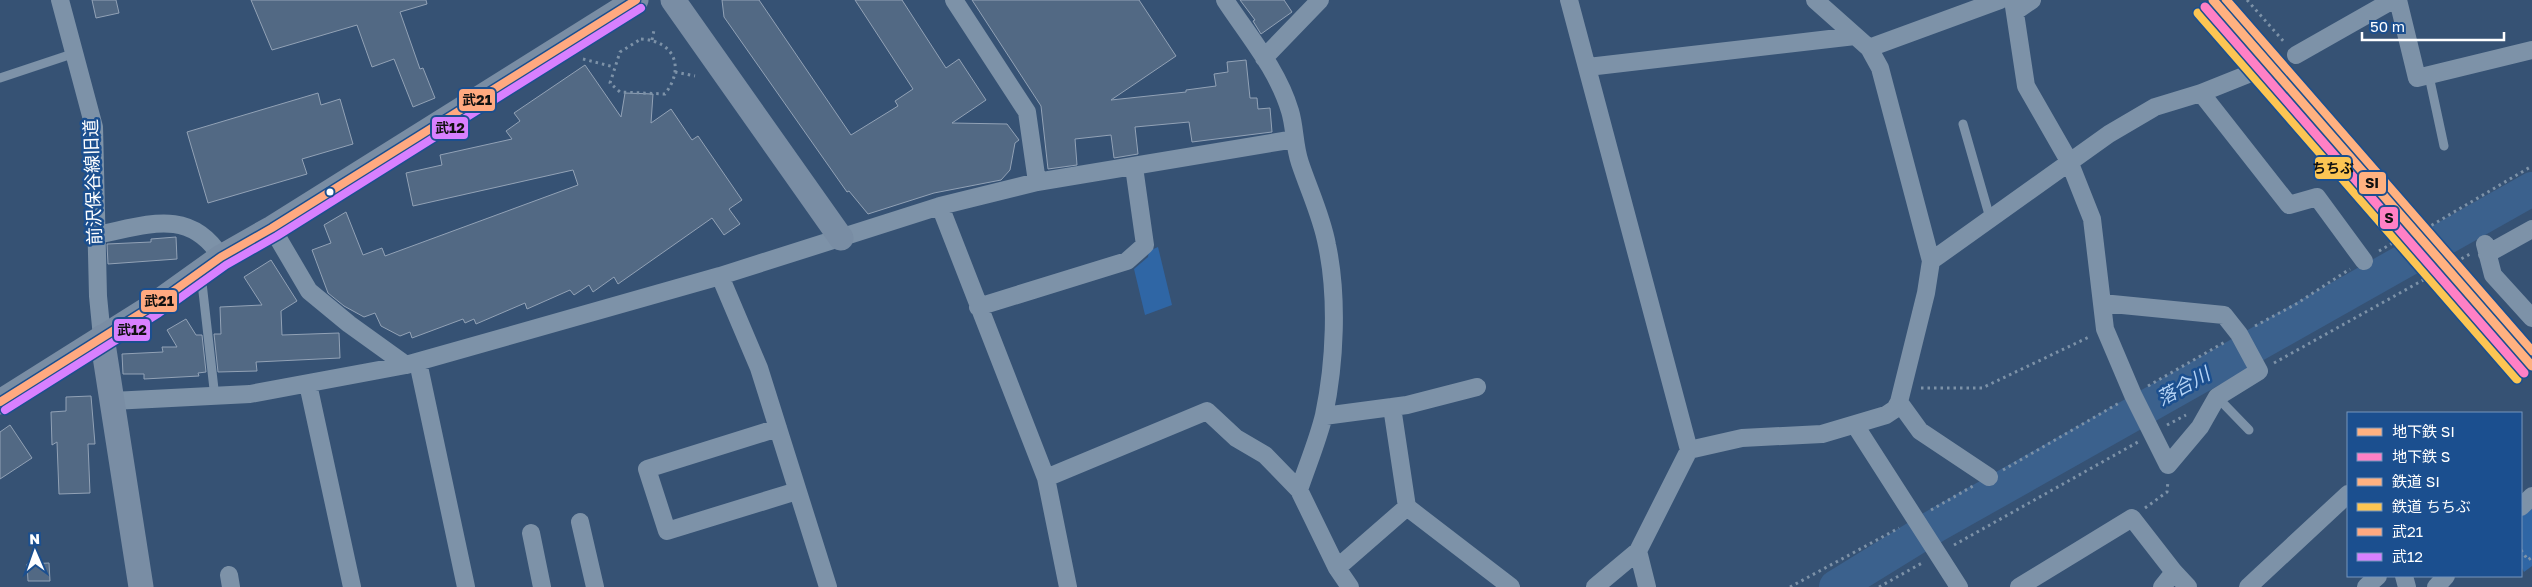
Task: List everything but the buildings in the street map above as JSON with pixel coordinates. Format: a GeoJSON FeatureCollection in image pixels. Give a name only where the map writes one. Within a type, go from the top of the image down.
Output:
{"type":"FeatureCollection","features":[{"type":"Feature","properties":{"kind":"main road"},"geometry":{"type":"LineString","coordinates":[[0,402],[102,337],[221,257],[272,228],[636,0]]}},
{"type":"Feature","properties":{"kind":"main road"},"geometry":{"type":"LineString","coordinates":[[673,0],[841,238]]}},
{"type":"Feature","properties":{"kind":"main road"},"geometry":{"type":"LineString","coordinates":[[102,337],[141,587]]}},
{"type":"Feature","properties":{"kind":"street","name":"前沢保谷線旧道"},"geometry":{"type":"LineString","coordinates":[[60,0],[94,127],[98,296],[102,337]]}},
{"type":"Feature","properties":{"kind":"street"},"geometry":{"type":"LineString","coordinates":[[954,0],[1027,112],[1037,182]]}},
{"type":"Feature","properties":{"kind":"street"},"geometry":{"type":"LineString","coordinates":[[1225,0],[1279,84],[1290,111],[1299,160],[1316,206],[1327,245],[1331,277],[1333,339],[1324,416],[1299,490]]}},
{"type":"Feature","properties":{"kind":"street"},"geometry":{"type":"LineString","coordinates":[[1264,58],[1320,0]]}},
{"type":"Feature","properties":{"kind":"street"},"geometry":{"type":"LineString","coordinates":[[1569,0],[1688,450],[1638,551],[1596,587]]}},
{"type":"Feature","properties":{"kind":"street"},"geometry":{"type":"LineString","coordinates":[[1688,450],[1742,438],[1822,434],[1886,415],[1895,409],[1901,395],[1926,293],[1931,261],[1880,68],[1869,48],[1815,0]]}},
{"type":"Feature","properties":{"kind":"street"},"geometry":{"type":"LineString","coordinates":[[1869,48],[2000,0]]}},
{"type":"Feature","properties":{"kind":"street"},"geometry":{"type":"LineString","coordinates":[[2032,0],[2015,5],[2026,86],[2068,161],[2092,219],[2105,329],[2134,397],[2168,465],[2200,427],[2217,397],[2258,369],[2240,336],[2224,315],[2102,303]]}},
{"type":"Feature","properties":{"kind":"street"},"geometry":{"type":"LineString","coordinates":[[2296,55],[2393,0]]}},
{"type":"Feature","properties":{"kind":"street"},"geometry":{"type":"LineString","coordinates":[[2398,0],[2417,78],[2532,50]]}},
{"type":"Feature","properties":{"kind":"street"},"geometry":{"type":"LineString","coordinates":[[1588,67],[1854,36]]}},
{"type":"Feature","properties":{"kind":"street"},"geometry":{"type":"LineString","coordinates":[[1931,261],[2068,161],[2155,108],[2201,93],[2251,73]]}},
{"type":"Feature","properties":{"kind":"street"},"geometry":{"type":"LineString","coordinates":[[2201,93],[2289,205],[2317,197],[2364,261]]}},
{"type":"Feature","properties":{"kind":"street"},"geometry":{"type":"LineString","coordinates":[[112,401],[215,398],[250,394],[412,364],[720,276],[940,206],[1037,182],[1295,139]]}},
{"type":"Feature","properties":{"kind":"street"},"geometry":{"type":"LineString","coordinates":[[978,307],[1128,261],[1145,245],[1134,167]]}},
{"type":"Feature","properties":{"kind":"street"},"geometry":{"type":"LineString","coordinates":[[940,206],[1046,478],[1068,587]]}},
{"type":"Feature","properties":{"kind":"street"},"geometry":{"type":"LineString","coordinates":[[96,236],[171,222],[184,226],[211,242],[221,257]]}},
{"type":"Feature","properties":{"kind":"street"},"geometry":{"type":"LineString","coordinates":[[272,228],[309,291],[349,324],[412,364],[466,587]]}},
{"type":"Feature","properties":{"kind":"street"},"geometry":{"type":"LineString","coordinates":[[2532,229],[2486,249],[2493,275],[2532,318]]}},
{"type":"Feature","properties":{"kind":"street"},"geometry":{"type":"LineString","coordinates":[[720,276],[760,368],[828,587]]}},
{"type":"Feature","properties":{"kind":"street"},"geometry":{"type":"LineString","coordinates":[[308,384],[352,587]]}},
{"type":"Feature","properties":{"kind":"street"},"geometry":{"type":"LineString","coordinates":[[1324,416],[1392,407],[1477,387]]}},
{"type":"Feature","properties":{"kind":"street"},"geometry":{"type":"LineString","coordinates":[[1901,395],[1920,431],[1989,477]]}},
{"type":"Feature","properties":{"kind":"street"},"geometry":{"type":"LineString","coordinates":[[1392,407],[1408,507],[1510,587]]}},
{"type":"Feature","properties":{"kind":"street"},"geometry":{"type":"LineString","coordinates":[[1046,478],[1207,411],[1236,438],[1265,455],[1299,490],[1337,568],[1350,587]]}},
{"type":"Feature","properties":{"kind":"street"},"geometry":{"type":"LineString","coordinates":[[1855,425],[1959,587]]}},
{"type":"Feature","properties":{"kind":"street"},"geometry":{"type":"LineString","coordinates":[[778,428],[647,469],[668,531],[797,491]]}},
{"type":"Feature","properties":{"kind":"street"},"geometry":{"type":"LineString","coordinates":[[2248,587],[2347,495]]}},
{"type":"Feature","properties":{"kind":"street"},"geometry":{"type":"LineString","coordinates":[[2522,506],[2532,496]]}},
{"type":"Feature","properties":{"kind":"street"},"geometry":{"type":"LineString","coordinates":[[1337,568],[1408,507]]}},
{"type":"Feature","properties":{"kind":"street"},"geometry":{"type":"LineString","coordinates":[[2019,587],[2132,518],[2188,587]]}},
{"type":"Feature","properties":{"kind":"street"},"geometry":{"type":"LineString","coordinates":[[580,522],[595,587]]}},
{"type":"Feature","properties":{"kind":"street"},"geometry":{"type":"LineString","coordinates":[[531,533],[542,587]]}},
{"type":"Feature","properties":{"kind":"street"},"geometry":{"type":"LineString","coordinates":[[1638,551],[1647,587]]}},
{"type":"Feature","properties":{"kind":"street"},"geometry":{"type":"LineString","coordinates":[[2162,587],[2174,572]]}},
{"type":"Feature","properties":{"kind":"street"},"geometry":{"type":"LineString","coordinates":[[2366,587],[2377,577]]}},
{"type":"Feature","properties":{"kind":"street"},"geometry":{"type":"LineString","coordinates":[[2436,587],[2445,577]]}},
{"type":"Feature","properties":{"kind":"lane"},"geometry":{"type":"LineString","coordinates":[[0,78],[74,53]]}},
{"type":"Feature","properties":{"kind":"lane"},"geometry":{"type":"LineString","coordinates":[[2428,76],[2444,146]]}},
{"type":"Feature","properties":{"kind":"lane"},"geometry":{"type":"LineString","coordinates":[[1963,124],[1990,218]]}},
{"type":"Feature","properties":{"kind":"lane"},"geometry":{"type":"LineString","coordinates":[[201,272],[215,398]]}},
{"type":"Feature","properties":{"kind":"lane"},"geometry":{"type":"LineString","coordinates":[[2217,397],[2248,430]]}},
{"type":"Feature","properties":{"kind":"path"},"geometry":{"type":"LineString","coordinates":[[2247,0],[2296,55]]}},
{"type":"Feature","properties":{"kind":"path"},"geometry":{"type":"LineString","coordinates":[[652,40],[654,30]]}},
{"type":"Feature","properties":{"kind":"path"},"geometry":{"type":"LineString","coordinates":[[652,40],[665,45],[674,60],[675,72],[672,84],[665,94],[620,92],[610,83],[614,67],[620,52],[633,42],[652,40]]}},
{"type":"Feature","properties":{"kind":"path"},"geometry":{"type":"LineString","coordinates":[[581,58],[614,67]]}},
{"type":"Feature","properties":{"kind":"path"},"geometry":{"type":"LineString","coordinates":[[675,72],[695,76]]}},
{"type":"Feature","properties":{"kind":"path"},"geometry":{"type":"LineString","coordinates":[[1790,587],[1835,560],[1916,521],[1989,477],[2296,304],[2396,241],[2432,225],[2532,166]]}},
{"type":"Feature","properties":{"kind":"path"},"geometry":{"type":"LineString","coordinates":[[2258,369],[2469,254]]}},
{"type":"Feature","properties":{"kind":"path"},"geometry":{"type":"LineString","coordinates":[[1901,395],[1982,388],[2105,329]]}},
{"type":"Feature","properties":{"kind":"path"},"geometry":{"type":"LineString","coordinates":[[1879,587],[2151,432],[2217,397]]}},
{"type":"Feature","properties":{"kind":"path"},"geometry":{"type":"LineString","coordinates":[[2132,518],[2168,492],[2168,465]]}},
{"type":"Feature","properties":{"kind":"path"},"geometry":{"type":"LineString","coordinates":[[2522,551],[2528,560],[2532,557]]}},
{"type":"Feature","properties":{"kind":"shaded area"},"geometry":{"type":"Polygon","coordinates":[[[1158,247],[1172,305],[1145,315],[1134,269],[1148,257],[1149,251],[1158,247]]]}},
{"type":"Feature","properties":{"kind":"shaded area"},"geometry":{"type":"Polygon","coordinates":[[[2532,496],[2532,566],[2524,572],[2522,568],[2522,506],[2532,496]]]}},
{"type":"Feature","properties":{"kind":"waterway","name":"落合川"},"geometry":{"type":"LineString","coordinates":[[1836,587],[1935,526],[2532,189]]}},
{"type":"Feature","properties":{"kind":"metro line","name":"SI"},"geometry":{"type":"LineString","coordinates":[[2213,0],[2532,366]]}},
{"type":"Feature","properties":{"kind":"metro line","name":"S"},"geometry":{"type":"LineString","coordinates":[[2205,7],[2524,373]]}},
{"type":"Feature","properties":{"kind":"rail line","name":"SI"},"geometry":{"type":"LineString","coordinates":[[2226,0],[2532,351]]}},
{"type":"Feature","properties":{"kind":"rail line","name":"ちちぶ"},"geometry":{"type":"LineString","coordinates":[[2198,13],[2517,379]]}},
{"type":"Feature","properties":{"kind":"transit line","name":"武21"},"geometry":{"type":"LineString","coordinates":[[0,402],[154,305],[221,257],[272,228],[636,0]]}},
{"type":"Feature","properties":{"kind":"transit line","name":"武12"},"geometry":{"type":"LineString","coordinates":[[5,410],[159,313],[226,265],[277,236],[641,8]]}}]}
